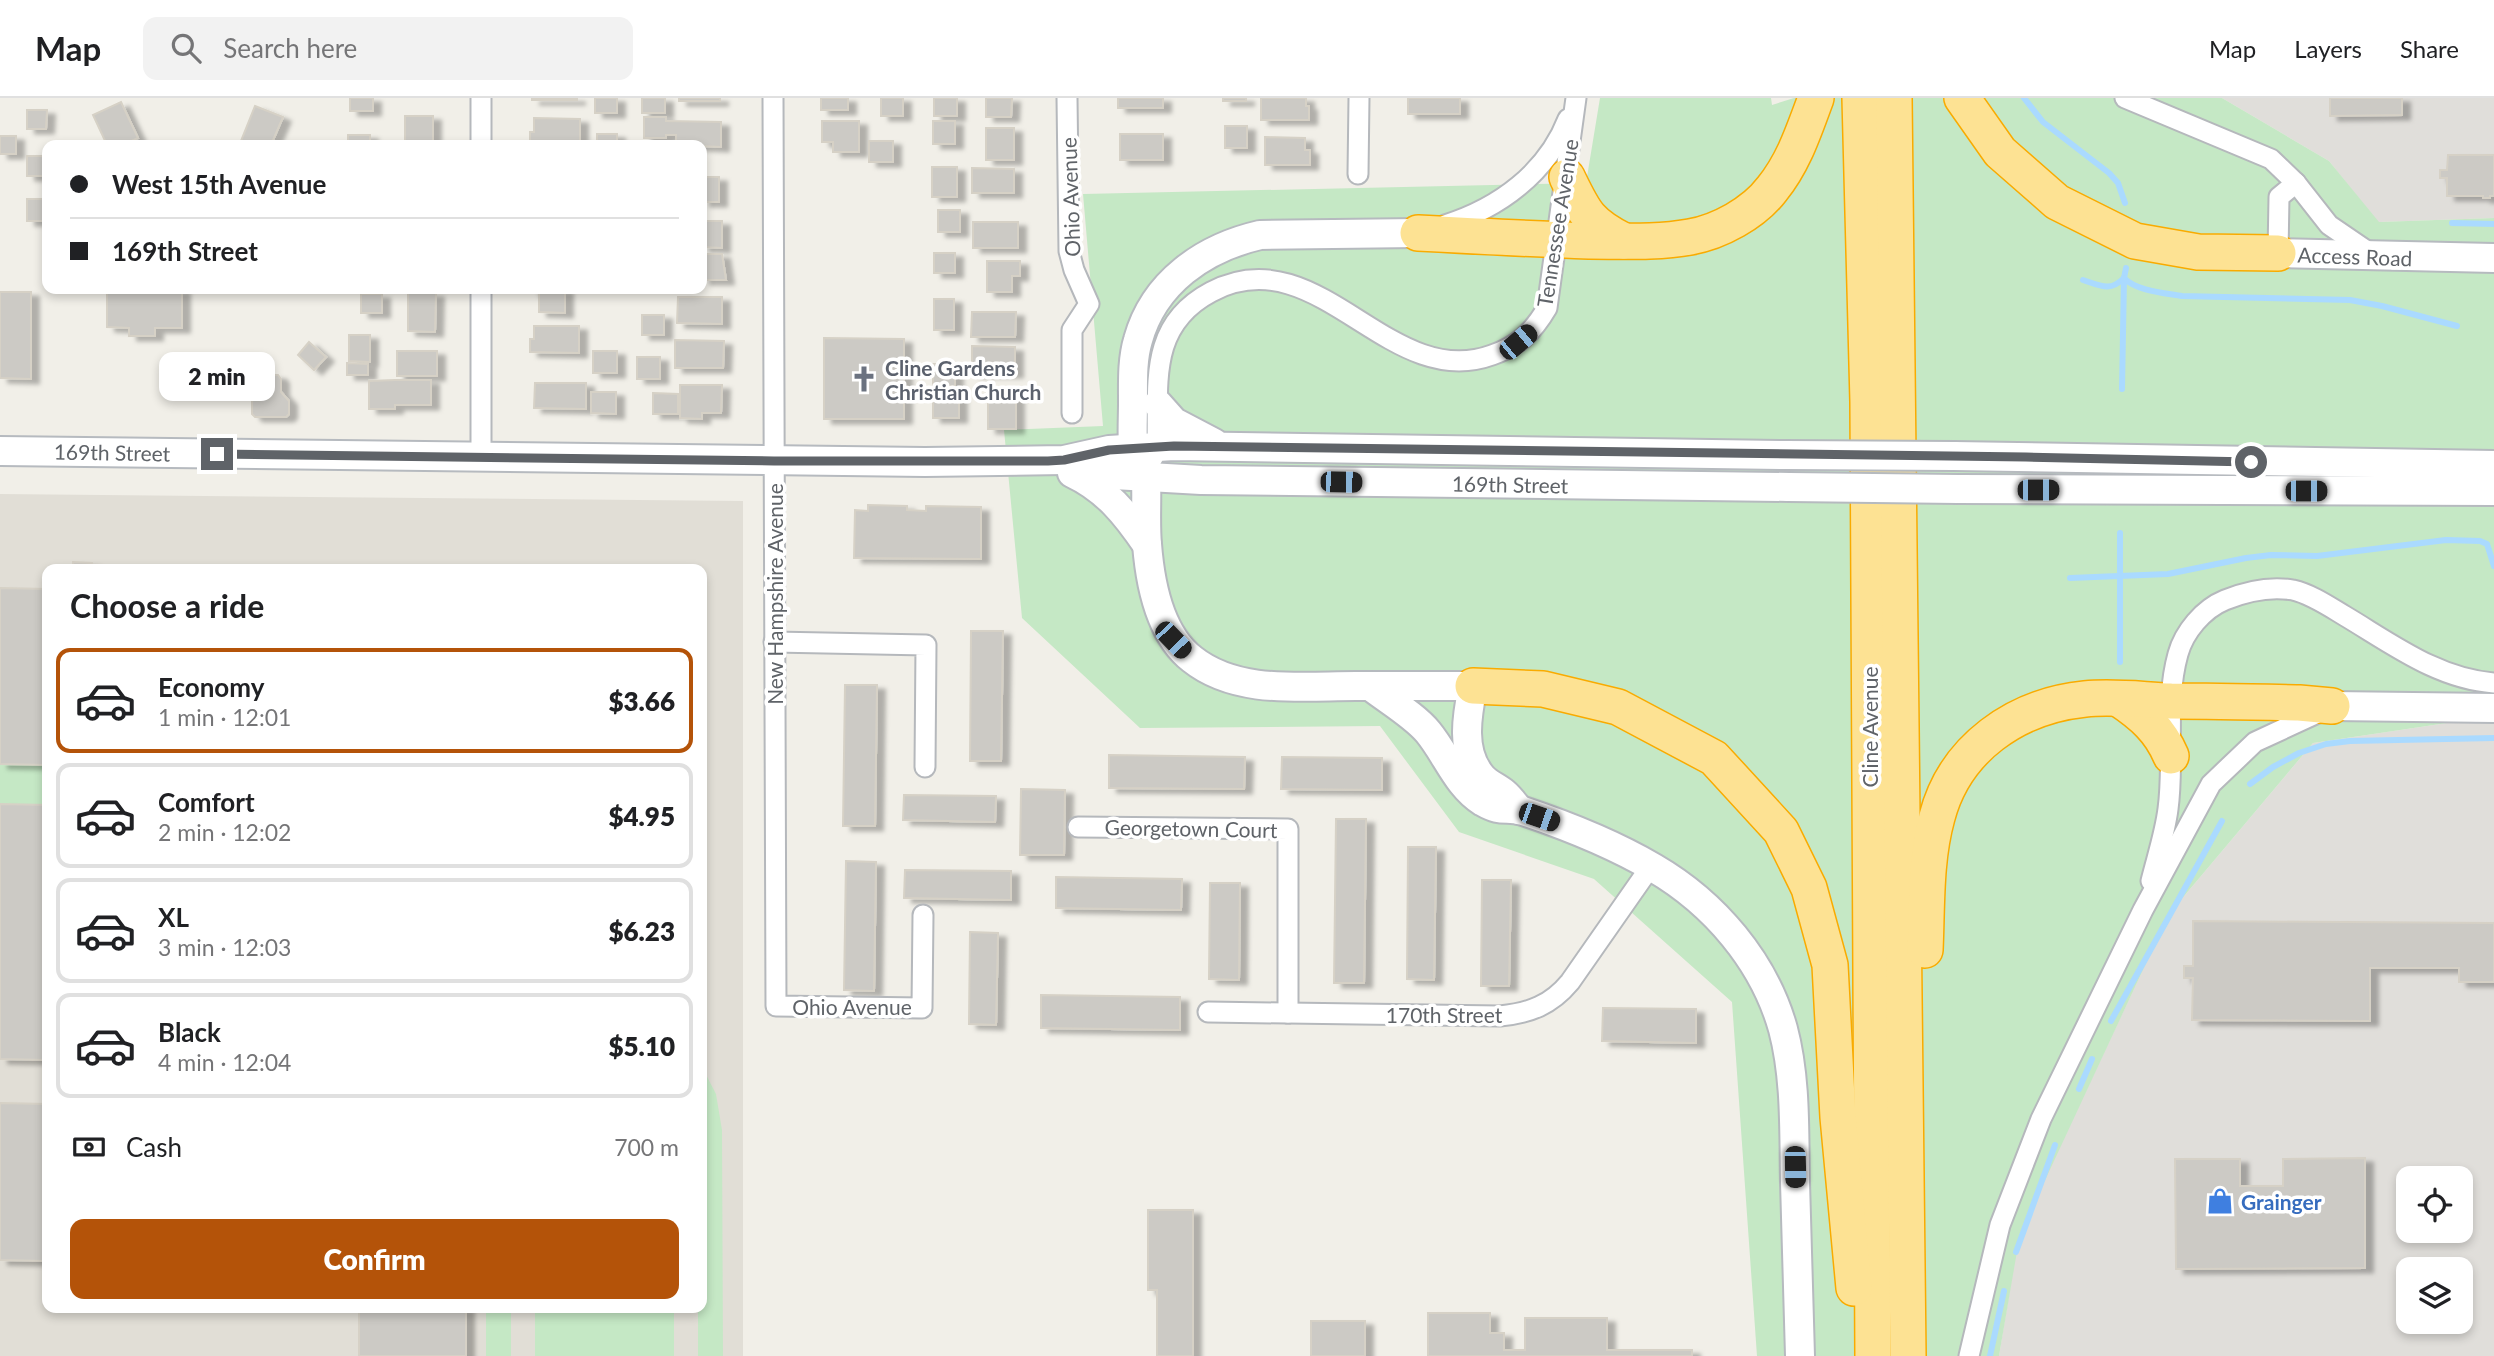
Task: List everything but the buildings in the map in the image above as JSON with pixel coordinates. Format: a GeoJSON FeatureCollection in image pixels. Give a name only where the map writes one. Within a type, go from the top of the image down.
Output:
{"type":"FeatureCollection","features":[{"type":"Feature","properties":{"kind":"highway"},"geometry":{"type":"LineString","coordinates":[[1418,233],[1624,242],[1693,237],[1727,224],[1772,190],[1799,147],[1816,98]]}},
{"type":"Feature","properties":{"kind":"highway","name":"Cline Avenue"},"geometry":{"type":"LineString","coordinates":[[1860,98],[1868,401],[1873,1356]]}},
{"type":"Feature","properties":{"kind":"highway","name":"Cline Avenue"},"geometry":{"type":"LineString","coordinates":[[1894,98],[1908,1347]]}},
{"type":"Feature","properties":{"kind":"highway"},"geometry":{"type":"LineString","coordinates":[[1962,98],[2000,152],[2057,202],[2135,242],[2198,252],[2278,253]]}},
{"type":"Feature","properties":{"kind":"highway"},"geometry":{"type":"LineString","coordinates":[[1567,177],[1590,220],[1624,242]]}},
{"type":"Feature","properties":{"kind":"highway"},"geometry":{"type":"LineString","coordinates":[[1473,686],[1543,689],[1618,707],[1714,758],[1781,831],[1809,888],[1830,965],[1848,1245],[1863,1356]]}},
{"type":"Feature","properties":{"kind":"highway"},"geometry":{"type":"LineString","coordinates":[[1908,1347],[1930,860],[1932,837],[1941,802],[1957,769],[1978,744],[2023,715],[2070,701],[2119,699],[2332,706]]}},
{"type":"Feature","properties":{"kind":"highway"},"geometry":{"type":"LineString","coordinates":[[2119,699],[2150,723],[2165,741],[2171,756]]}},
{"type":"Feature","properties":{"kind":"main road","name":"Tennessee Avenue"},"geometry":{"type":"LineString","coordinates":[[1145,448],[1133,372],[1138,342],[1146,318],[1171,281],[1186,268],[1237,240],[1260,235],[1418,233]]}},
{"type":"Feature","properties":{"kind":"main road","name":"Access Road"},"geometry":{"type":"LineString","coordinates":[[2278,253],[2494,258]]}},
{"type":"Feature","properties":{"kind":"main road"},"geometry":{"type":"LineString","coordinates":[[1158,404],[1174,422],[1223,447]]}},
{"type":"Feature","properties":{"kind":"main road","name":"169th Street"},"geometry":{"type":"LineString","coordinates":[[0,451],[774,461],[1056,460],[1109,450],[1223,447],[2494,465]]}},
{"type":"Feature","properties":{"kind":"main road"},"geometry":{"type":"LineString","coordinates":[[1145,448],[1147,545],[1153,585],[1162,617],[1173,640],[1192,660],[1220,674],[1268,687],[1473,686],[1467,717],[1467,738],[1474,766],[1484,780],[1504,793],[1519,810]]}},
{"type":"Feature","properties":{"kind":"main road","name":"169th Street"},"geometry":{"type":"LineString","coordinates":[[1056,460],[1114,475],[1201,480],[1789,488],[2494,491]]}},
{"type":"Feature","properties":{"kind":"main road"},"geometry":{"type":"LineString","coordinates":[[1056,460],[1089,481],[1121,508],[1147,545]]}},
{"type":"Feature","properties":{"kind":"main road"},"geometry":{"type":"LineString","coordinates":[[1370,686],[1427,730],[1462,784],[1480,800],[1498,810],[1519,810],[1579,831],[1651,866],[1685,887],[1729,930],[1767,986],[1783,1028],[1790,1067],[1794,1113],[1800,1356]]}},
{"type":"Feature","properties":{"kind":"main road"},"geometry":{"type":"LineString","coordinates":[[2332,706],[2494,708]]}},
{"type":"Feature","properties":{"kind":"street"},"geometry":{"type":"LineString","coordinates":[[481,98],[481,140]]}},
{"type":"Feature","properties":{"kind":"street","name":"New Hampshire Avenue"},"geometry":{"type":"LineString","coordinates":[[773,98],[776,1006]]}},
{"type":"Feature","properties":{"kind":"street","name":"Ohio Avenue"},"geometry":{"type":"LineString","coordinates":[[1067,98],[1069,251],[1089,304],[1072,330],[1072,413]]}},
{"type":"Feature","properties":{"kind":"street"},"geometry":{"type":"LineString","coordinates":[[1358,174],[1359,98]]}},
{"type":"Feature","properties":{"kind":"street","name":"Tennessee Avenue"},"geometry":{"type":"LineString","coordinates":[[1145,448],[1158,404],[1161,352],[1169,329],[1194,301],[1226,284],[1255,278],[1277,280],[1298,287],[1348,311],[1420,355],[1439,361],[1482,359],[1501,352],[1536,328],[1547,308],[1576,98]]}},
{"type":"Feature","properties":{"kind":"street","name":"Tennessee Avenue"},"geometry":{"type":"LineString","coordinates":[[1418,233],[1466,218],[1510,194],[1541,166],[1560,138],[1576,98]]}},
{"type":"Feature","properties":{"kind":"street"},"geometry":{"type":"LineString","coordinates":[[2125,98],[2271,159],[2296,183],[2329,225],[2377,257]]}},
{"type":"Feature","properties":{"kind":"street","name":"Access Road"},"geometry":{"type":"LineString","coordinates":[[2278,253],[2279,197],[2296,183]]}},
{"type":"Feature","properties":{"kind":"street"},"geometry":{"type":"LineString","coordinates":[[481,294],[481,457]]}},
{"type":"Feature","properties":{"kind":"street"},"geometry":{"type":"LineString","coordinates":[[2143,910],[2168,810],[2172,701],[2177,657],[2187,633],[2221,601],[2245,592],[2266,589],[2295,590],[2325,604],[2440,672],[2471,681],[2494,683]]}},
{"type":"Feature","properties":{"kind":"street"},"geometry":{"type":"LineString","coordinates":[[774,642],[926,645],[925,767]]}},
{"type":"Feature","properties":{"kind":"street"},"geometry":{"type":"LineString","coordinates":[[1969,1356],[2000,1225],[2040,1119],[2143,910],[2211,784],[2255,743],[2332,706]]}},
{"type":"Feature","properties":{"kind":"street","name":"Georgetown Court"},"geometry":{"type":"LineString","coordinates":[[1079,827],[1288,829],[1288,1013]]}},
{"type":"Feature","properties":{"kind":"street","name":"170th Street"},"geometry":{"type":"LineString","coordinates":[[1208,1012],[1500,1016],[1534,1010],[1559,995],[1570,982],[1651,866]]}},
{"type":"Feature","properties":{"kind":"street","name":"Ohio Avenue"},"geometry":{"type":"LineString","coordinates":[[776,1006],[922,1008],[923,915]]}},
{"type":"Feature","properties":{"kind":"shaded area"},"geometry":{"type":"Polygon","coordinates":[[[2222,98],[2494,98],[2494,218],[2378,222],[2329,161],[2222,98]]]}},
{"type":"Feature","properties":{"kind":"shaded area"},"geometry":{"type":"Polygon","coordinates":[[[0,494],[743,501],[743,1356],[0,1356],[0,494]]]}},
{"type":"Feature","properties":{"kind":"shaded area"},"geometry":{"type":"Polygon","coordinates":[[[2494,716],[2494,1356],[1999,1356],[2019,1234],[2169,914],[2313,743],[2494,716]]]}},
{"type":"Feature","properties":{"kind":"green space"},"geometry":{"type":"Polygon","coordinates":[[[1600,98],[1771,98],[1772,105],[1794,98],[2222,98],[2329,161],[2379,222],[2494,218],[2494,716],[2313,743],[2169,914],[2020,1234],[1999,1356],[1757,1356],[1732,1002],[1594,879],[1459,832],[1380,726],[1140,728],[1022,618],[1004,430],[1103,426],[1083,194],[1586,183],[1600,98]]]}},
{"type":"Feature","properties":{"kind":"green space"},"geometry":{"type":"Polygon","coordinates":[[[0,764],[42,765],[42,805],[0,804],[0,764]]]}},
{"type":"Feature","properties":{"kind":"green space"},"geometry":{"type":"Polygon","coordinates":[[[707,1077],[716,1094],[722,1130],[723,1356],[698,1356],[698,1313],[707,1313],[707,1077]]]}},
{"type":"Feature","properties":{"kind":"green space"},"geometry":{"type":"Polygon","coordinates":[[[486,1313],[511,1313],[511,1356],[486,1356],[486,1313]]]}},
{"type":"Feature","properties":{"kind":"green space"},"geometry":{"type":"Polygon","coordinates":[[[535,1313],[674,1313],[674,1356],[535,1356],[535,1313]]]}},
{"type":"Feature","properties":{"kind":"waterway"},"geometry":{"type":"LineString","coordinates":[[2024,98],[2043,122],[2109,173],[2118,183],[2125,203]]}},
{"type":"Feature","properties":{"kind":"waterway"},"geometry":{"type":"LineString","coordinates":[[2452,223],[2494,224]]}},
{"type":"Feature","properties":{"kind":"waterway"},"geometry":{"type":"LineString","coordinates":[[2126,268],[2124,278],[2129,282],[2143,289],[2159,292],[2182,296],[2350,300],[2457,326]]}},
{"type":"Feature","properties":{"kind":"waterway"},"geometry":{"type":"LineString","coordinates":[[2083,280],[2100,286],[2110,286],[2124,278]]}},
{"type":"Feature","properties":{"kind":"waterway"},"geometry":{"type":"LineString","coordinates":[[2122,389],[2124,278]]}},
{"type":"Feature","properties":{"kind":"waterway"},"geometry":{"type":"LineString","coordinates":[[2120,533],[2120,662]]}},
{"type":"Feature","properties":{"kind":"waterway"},"geometry":{"type":"LineString","coordinates":[[2070,578],[2168,574],[2246,558],[2271,555],[2317,556],[2446,540],[2480,541],[2487,544],[2494,566]]}},
{"type":"Feature","properties":{"kind":"waterway"},"geometry":{"type":"LineString","coordinates":[[2250,784],[2299,753],[2326,744],[2350,741],[2494,738]]}},
{"type":"Feature","properties":{"kind":"waterway"},"geometry":{"type":"LineString","coordinates":[[2111,1021],[2222,821]]}},
{"type":"Feature","properties":{"kind":"waterway"},"geometry":{"type":"LineString","coordinates":[[2079,1089],[2092,1059]]}},
{"type":"Feature","properties":{"kind":"waterway"},"geometry":{"type":"LineString","coordinates":[[2016,1252],[2055,1145]]}},
{"type":"Feature","properties":{"kind":"waterway"},"geometry":{"type":"LineString","coordinates":[[1990,1356],[2004,1291]]}},
{"type":"Feature","properties":{"kind":"place","name":"Cline Gardens Christian Church"},"geometry":{"type":"Point","coordinates":[864,379]}},
{"type":"Feature","properties":{"kind":"place","name":"Grainger"},"geometry":{"type":"Point","coordinates":[2220,1201]}},
{"type":"Feature","properties":{"kind":"route"},"geometry":{"type":"LineString","coordinates":[[217,454],[774,461],[1048,461],[1109,450],[1174,446],[2251,462]]}}]}
